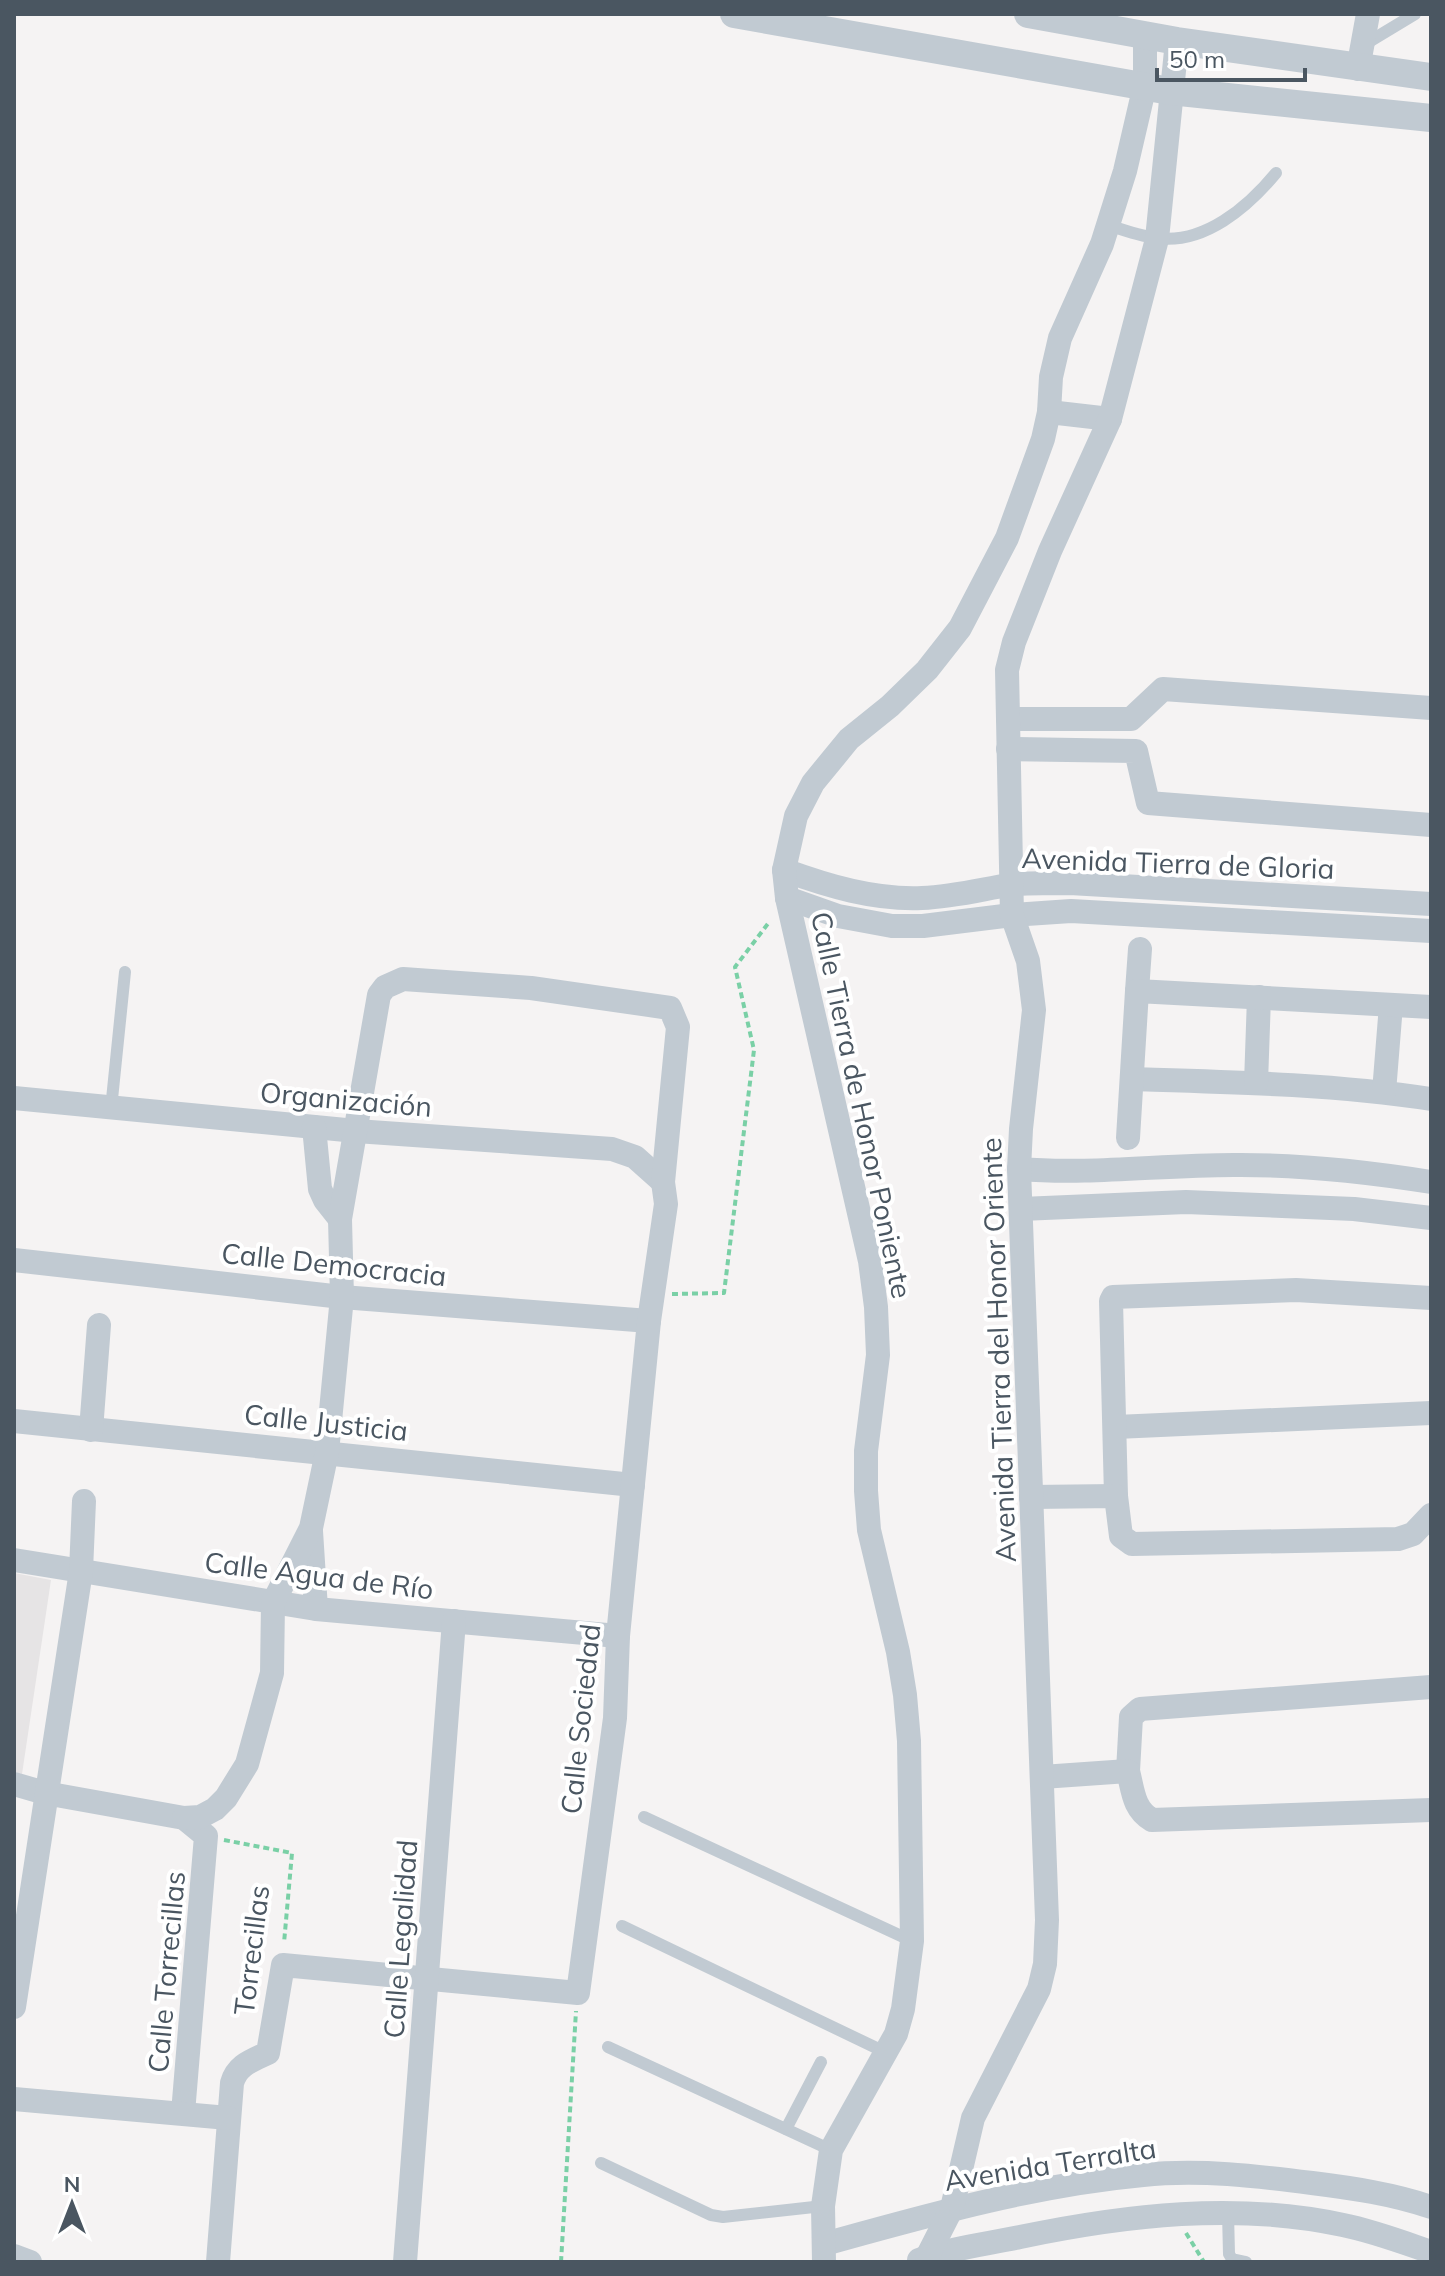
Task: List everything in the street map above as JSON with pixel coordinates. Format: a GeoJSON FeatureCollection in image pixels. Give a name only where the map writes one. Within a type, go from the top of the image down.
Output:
{"type":"FeatureCollection","features":[{"type":"Feature","properties":{"kind":"street"},"geometry":{"type":"LineString","coordinates":[[734,14],[1158,88],[1431,118]]}},
{"type":"Feature","properties":{"kind":"street"},"geometry":{"type":"LineString","coordinates":[[1028,14],[1111,21],[1145,35],[1177,41],[1360,57],[1431,77]]}},
{"type":"Feature","properties":{"kind":"street"},"geometry":{"type":"LineString","coordinates":[[1360,57],[1368,14]]}},
{"type":"Feature","properties":{"kind":"street","name":"Calle Tierra de Honor Poniente"},"geometry":{"type":"LineString","coordinates":[[824,2253],[823,2206],[831,2150],[887,2053],[903,2009],[912,1941],[909,1741],[898,1652],[869,1530],[866,1451],[878,1355],[870,1261],[787,898],[784,870],[796,816],[813,783],[849,739],[890,706],[927,670],[960,628],[1007,538],[1035,465],[1049,412],[1051,377],[1060,338],[1108,225],[1125,171],[1158,88],[1145,35]]}},
{"type":"Feature","properties":{"kind":"street","name":"Avenida Tierra del Honor Oriente"},"geometry":{"type":"LineString","coordinates":[[922,2260],[952,2208],[973,2118],[1028,2014],[1042,1977],[1046,1935],[1019,1169],[1034,1010],[1028,961],[1012,915],[1009,656],[1050,551],[1110,419],[1157,239],[1158,88],[1177,41]]}},
{"type":"Feature","properties":{"kind":"street"},"geometry":{"type":"LineString","coordinates":[[1049,412],[1110,419]]}},
{"type":"Feature","properties":{"kind":"street"},"geometry":{"type":"LineString","coordinates":[[1008,719],[1131,719],[1163,689],[1431,708]]}},
{"type":"Feature","properties":{"kind":"street"},"geometry":{"type":"LineString","coordinates":[[1008,749],[1136,751],[1148,803],[1431,825]]}},
{"type":"Feature","properties":{"kind":"street","name":"Avenida Tierra de Gloria"},"geometry":{"type":"LineString","coordinates":[[784,870],[828,886],[874,896],[921,899],[1011,885],[1070,883],[1431,904]]}},
{"type":"Feature","properties":{"kind":"street","name":"Avenida Tierra de Gloria"},"geometry":{"type":"LineString","coordinates":[[787,898],[838,916],[892,926],[954,924],[1012,915],[1071,911],[1431,931]]}},
{"type":"Feature","properties":{"kind":"street"},"geometry":{"type":"LineString","coordinates":[[1128,1138],[1140,949]]}},
{"type":"Feature","properties":{"kind":"street","name":"Calle Sociedad"},"geometry":{"type":"LineString","coordinates":[[356,1131],[375,1004],[385,987],[403,979],[531,988],[670,1008],[678,1027],[663,1182],[666,1204],[649,1321],[618,1636],[615,1718],[578,1993]]}},
{"type":"Feature","properties":{"kind":"street"},"geometry":{"type":"LineString","coordinates":[[1137,991],[1431,1007]]}},
{"type":"Feature","properties":{"kind":"street"},"geometry":{"type":"LineString","coordinates":[[1256,1083],[1259,997]]}},
{"type":"Feature","properties":{"kind":"street"},"geometry":{"type":"LineString","coordinates":[[1384,1092],[1391,1005]]}},
{"type":"Feature","properties":{"kind":"street"},"geometry":{"type":"LineString","coordinates":[[1132,1079],[1256,1083],[1384,1092],[1431,1099]]}},
{"type":"Feature","properties":{"kind":"street","name":"Organización"},"geometry":{"type":"LineString","coordinates":[[14,1098],[356,1131],[612,1149],[635,1157],[663,1182]]}},
{"type":"Feature","properties":{"kind":"street"},"geometry":{"type":"LineString","coordinates":[[314,1127],[320,1189],[340,1219]]}},
{"type":"Feature","properties":{"kind":"street"},"geometry":{"type":"LineString","coordinates":[[14,1784],[45,1793],[184,1818],[200,1817],[226,1798],[247,1764],[272,1673],[273,1603],[311,1528],[327,1452],[342,1297],[340,1219],[356,1131]]}},
{"type":"Feature","properties":{"kind":"street"},"geometry":{"type":"LineString","coordinates":[[1019,1169],[1120,1171],[1239,1165],[1311,1168],[1431,1182]]}},
{"type":"Feature","properties":{"kind":"street"},"geometry":{"type":"LineString","coordinates":[[1021,1209],[1186,1202],[1354,1209],[1431,1218]]}},
{"type":"Feature","properties":{"kind":"street","name":"Calle Democracia"},"geometry":{"type":"LineString","coordinates":[[14,1260],[342,1297],[649,1321]]}},
{"type":"Feature","properties":{"kind":"street"},"geometry":{"type":"LineString","coordinates":[[1431,1298],[1296,1290],[1116,1295],[1111,1301],[1116,1496],[1121,1536],[1132,1544],[1398,1539],[1413,1534],[1431,1515]]}},
{"type":"Feature","properties":{"kind":"street"},"geometry":{"type":"LineString","coordinates":[[91,1430],[99,1325]]}},
{"type":"Feature","properties":{"kind":"street"},"geometry":{"type":"LineString","coordinates":[[1116,1427],[1431,1413]]}},
{"type":"Feature","properties":{"kind":"street","name":"Calle Justicia"},"geometry":{"type":"LineString","coordinates":[[14,1421],[633,1485]]}},
{"type":"Feature","properties":{"kind":"street"},"geometry":{"type":"LineString","coordinates":[[1031,1497],[1116,1496]]}},
{"type":"Feature","properties":{"kind":"street"},"geometry":{"type":"LineString","coordinates":[[14,2007],[81,1571],[84,1501]]}},
{"type":"Feature","properties":{"kind":"street"},"geometry":{"type":"LineString","coordinates":[[311,1528],[316,1609]]}},
{"type":"Feature","properties":{"kind":"street","name":"Calle Agua de Río"},"geometry":{"type":"LineString","coordinates":[[14,1560],[316,1609],[618,1636]]}},
{"type":"Feature","properties":{"kind":"street","name":"Calle Legalidad"},"geometry":{"type":"LineString","coordinates":[[405,2262],[454,1621]]}},
{"type":"Feature","properties":{"kind":"street"},"geometry":{"type":"LineString","coordinates":[[1431,1687],[1140,1709],[1131,1717],[1128,1771],[1136,1805],[1141,1813],[1152,1820],[1431,1810]]}},
{"type":"Feature","properties":{"kind":"street"},"geometry":{"type":"LineString","coordinates":[[1042,1777],[1128,1771]]}},
{"type":"Feature","properties":{"kind":"street"},"geometry":{"type":"LineString","coordinates":[[184,1818],[206,1836]]}},
{"type":"Feature","properties":{"kind":"street","name":"Calle Torrecillas"},"geometry":{"type":"LineString","coordinates":[[183,2113],[206,1836]]}},
{"type":"Feature","properties":{"kind":"street"},"geometry":{"type":"LineString","coordinates":[[283,1965],[578,1993]]}},
{"type":"Feature","properties":{"kind":"street","name":"Torrecillas"},"geometry":{"type":"LineString","coordinates":[[228,2118],[235,2072],[268,2053],[283,1965]]}},
{"type":"Feature","properties":{"kind":"street"},"geometry":{"type":"LineString","coordinates":[[14,2099],[228,2118],[218,2262]]}},
{"type":"Feature","properties":{"kind":"street","name":"Avenida Terralta"},"geometry":{"type":"LineString","coordinates":[[824,2253],[952,2208],[1089,2182],[1145,2175],[1205,2174],[1273,2178],[1343,2187],[1431,2207]]}},
{"type":"Feature","properties":{"kind":"street"},"geometry":{"type":"LineString","coordinates":[[922,2260],[1072,2227],[1174,2214],[1228,2213],[1300,2218],[1342,2225],[1431,2252]]}},
{"type":"Feature","properties":{"kind":"street"},"geometry":{"type":"LineString","coordinates":[[14,2256],[30,2262]]}},
{"type":"Feature","properties":{"kind":"lane"},"geometry":{"type":"LineString","coordinates":[[1360,57],[1415,14]]}},
{"type":"Feature","properties":{"kind":"lane"},"geometry":{"type":"LineString","coordinates":[[1108,225],[1157,239],[1182,237],[1226,220],[1261,191],[1276,173]]}},
{"type":"Feature","properties":{"kind":"lane"},"geometry":{"type":"LineString","coordinates":[[111,1109],[125,972]]}},
{"type":"Feature","properties":{"kind":"lane"},"geometry":{"type":"LineString","coordinates":[[644,1817],[912,1941]]}},
{"type":"Feature","properties":{"kind":"lane"},"geometry":{"type":"LineString","coordinates":[[622,1926],[887,2053]]}},
{"type":"Feature","properties":{"kind":"lane"},"geometry":{"type":"LineString","coordinates":[[608,2047],[831,2150]]}},
{"type":"Feature","properties":{"kind":"lane"},"geometry":{"type":"LineString","coordinates":[[786,2129],[821,2062]]}},
{"type":"Feature","properties":{"kind":"lane"},"geometry":{"type":"LineString","coordinates":[[601,2163],[711,2215],[723,2217],[823,2206]]}},
{"type":"Feature","properties":{"kind":"lane"},"geometry":{"type":"LineString","coordinates":[[1228,2213],[1229,2254],[1232,2259],[1246,2262]]}},
{"type":"Feature","properties":{"kind":"path"},"geometry":{"type":"LineString","coordinates":[[654,1295],[724,1293],[754,1050],[735,967],[787,898]]}},
{"type":"Feature","properties":{"kind":"path","name":"Torrecillas"},"geometry":{"type":"LineString","coordinates":[[206,1836],[292,1853],[283,1965]]}},
{"type":"Feature","properties":{"kind":"path"},"geometry":{"type":"LineString","coordinates":[[561,2262],[578,1993]]}},
{"type":"Feature","properties":{"kind":"path"},"geometry":{"type":"LineString","coordinates":[[1174,2214],[1204,2262]]}},
{"type":"Feature","properties":{"kind":"shaded area"},"geometry":{"type":"Polygon","coordinates":[[[14,1573],[51,1580],[22,1774],[14,1772],[14,1573]]]}}]}
